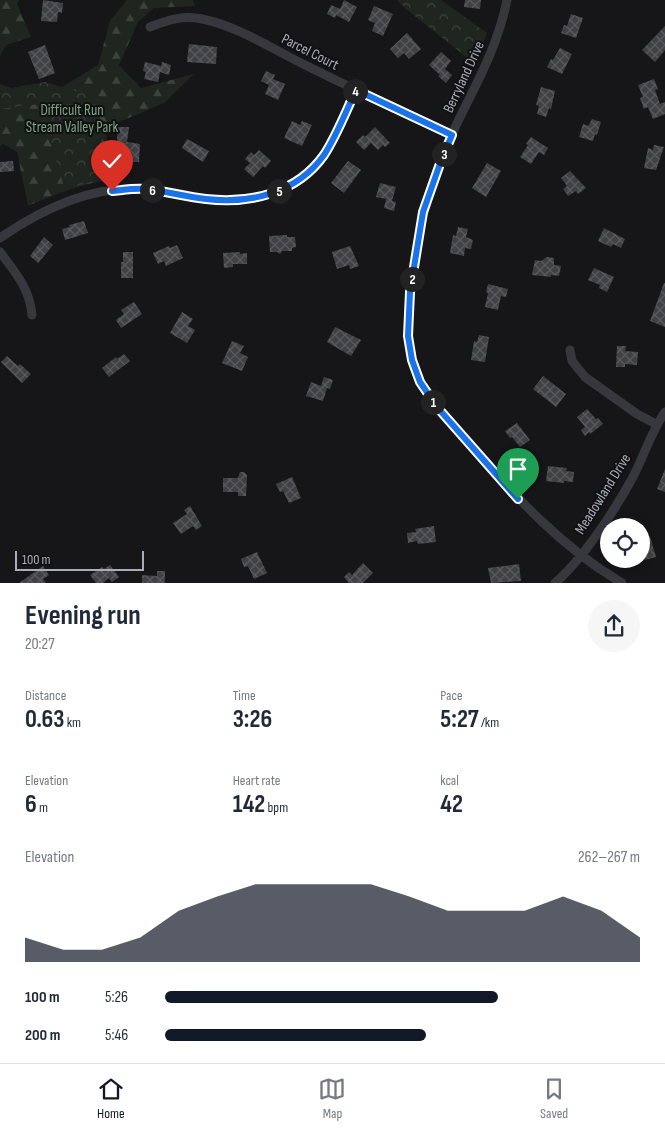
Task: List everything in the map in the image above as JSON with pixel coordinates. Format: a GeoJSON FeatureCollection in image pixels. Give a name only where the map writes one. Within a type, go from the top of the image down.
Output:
{"type":"FeatureCollection","features":[{"type":"Feature","properties":{"kind":"street","name":"Berryland Drive"},"geometry":{"type":"LineString","coordinates":[[507,0],[500,30],[486,66],[452,135],[431,186],[419,233],[410,292],[408,336],[412,360],[420,382],[437,407],[518,499],[580,556],[622,583]]}},
{"type":"Feature","properties":{"kind":"street","name":"Parcel Court"},"geometry":{"type":"LineString","coordinates":[[150,27],[175,18],[200,18],[213,22],[234,30],[452,135]]}},
{"type":"Feature","properties":{"kind":"street"},"geometry":{"type":"LineString","coordinates":[[0,238],[20,224],[61,204],[112,191],[145,189],[224,201],[250,199],[281,190],[304,177],[324,155],[356,90]]}},
{"type":"Feature","properties":{"kind":"street"},"geometry":{"type":"LineString","coordinates":[[0,252],[24,284],[32,315]]}},
{"type":"Feature","properties":{"kind":"street"},"geometry":{"type":"LineString","coordinates":[[570,350],[572,361],[585,377],[637,414],[656,424]]}},
{"type":"Feature","properties":{"kind":"street","name":"Meadowland Drive"},"geometry":{"type":"LineString","coordinates":[[555,583],[580,556],[621,497],[633,477],[656,424],[665,412]]}},
{"type":"Feature","properties":{"kind":"green space"},"geometry":{"type":"Polygon","coordinates":[[[0,0],[19,0],[17,4],[31,37],[6,45],[0,56],[0,0]]]}},
{"type":"Feature","properties":{"kind":"green space"},"geometry":{"type":"Polygon","coordinates":[[[127,0],[193,0],[195,6],[154,8],[138,22],[119,65],[141,88],[194,74],[164,103],[105,128],[114,179],[81,186],[28,206],[17,152],[3,144],[0,146],[0,84],[23,92],[54,92],[98,65],[110,21],[127,0]]]}},
{"type":"Feature","properties":{"kind":"green space"},"geometry":{"type":"Polygon","coordinates":[[[397,0],[441,0],[487,33],[475,64],[406,9],[397,0]]]}},
{"type":"Feature","properties":{"kind":"green space","name":"Difficult Run Stream Valley Park"},"geometry":{"type":"Polygon","coordinates":[[[45,82],[96,97],[102,96],[94,181],[65,190],[39,104],[0,109],[0,90],[45,82]]]}},
{"type":"Feature","properties":{"kind":"building"},"geometry":{"type":"Polygon","coordinates":[[[43,0],[63,3],[62,13],[58,12],[57,22],[41,21],[43,0]]]}},
{"type":"Feature","properties":{"kind":"building"},"geometry":{"type":"Polygon","coordinates":[[[344,0],[357,7],[349,22],[336,15],[335,18],[327,14],[331,5],[340,9],[344,0]]]}},
{"type":"Feature","properties":{"kind":"building"},"geometry":{"type":"Polygon","coordinates":[[[465,0],[481,0],[480,9],[464,7],[465,0]]]}},
{"type":"Feature","properties":{"kind":"building"},"geometry":{"type":"Polygon","coordinates":[[[374,6],[393,14],[383,36],[372,31],[375,23],[368,20],[374,6]]]}},
{"type":"Feature","properties":{"kind":"building"},"geometry":{"type":"Polygon","coordinates":[[[571,14],[583,18],[576,38],[561,33],[564,25],[567,26],[571,14]]]}},
{"type":"Feature","properties":{"kind":"building"},"geometry":{"type":"Polygon","coordinates":[[[665,26],[665,50],[655,62],[642,50],[665,26]]]}},
{"type":"Feature","properties":{"kind":"building"},"geometry":{"type":"Polygon","coordinates":[[[407,33],[421,49],[409,59],[404,53],[398,58],[390,49],[407,33]]]}},
{"type":"Feature","properties":{"kind":"building"},"geometry":{"type":"Polygon","coordinates":[[[189,44],[217,47],[216,64],[187,62],[189,44]]]}},
{"type":"Feature","properties":{"kind":"building"},"geometry":{"type":"Polygon","coordinates":[[[45,45],[55,73],[39,79],[28,52],[45,45]]]}},
{"type":"Feature","properties":{"kind":"building"},"geometry":{"type":"Polygon","coordinates":[[[560,48],[572,54],[562,74],[547,67],[560,48]]]}},
{"type":"Feature","properties":{"kind":"building"},"geometry":{"type":"Polygon","coordinates":[[[441,52],[451,61],[445,69],[452,75],[446,83],[429,65],[441,52]]]}},
{"type":"Feature","properties":{"kind":"building"},"geometry":{"type":"Polygon","coordinates":[[[145,62],[161,66],[162,62],[171,65],[169,75],[160,72],[158,82],[144,79],[146,72],[143,71],[145,62]]]}},
{"type":"Feature","properties":{"kind":"building"},"geometry":{"type":"Polygon","coordinates":[[[266,71],[275,75],[273,79],[285,84],[278,100],[265,94],[269,85],[261,81],[266,71]]]}},
{"type":"Feature","properties":{"kind":"building"},"geometry":{"type":"Polygon","coordinates":[[[654,79],[658,89],[655,90],[660,104],[665,102],[665,114],[653,119],[648,107],[644,109],[640,98],[643,97],[638,85],[654,79]]]}},
{"type":"Feature","properties":{"kind":"building"},"geometry":{"type":"Polygon","coordinates":[[[541,87],[555,91],[551,109],[549,108],[546,117],[537,114],[539,106],[536,105],[541,87]]]}},
{"type":"Feature","properties":{"kind":"building"},"geometry":{"type":"Polygon","coordinates":[[[592,119],[601,122],[593,141],[579,137],[583,124],[588,126],[592,119]]]}},
{"type":"Feature","properties":{"kind":"building"},"geometry":{"type":"Polygon","coordinates":[[[292,121],[300,125],[302,121],[312,125],[302,146],[284,138],[292,121]]]}},
{"type":"Feature","properties":{"kind":"building"},"geometry":{"type":"Polygon","coordinates":[[[118,127],[129,127],[127,142],[140,144],[139,162],[117,162],[118,127]]]}},
{"type":"Feature","properties":{"kind":"building"},"geometry":{"type":"Polygon","coordinates":[[[375,127],[390,143],[385,147],[383,145],[378,150],[371,143],[364,150],[356,142],[363,135],[365,137],[375,127]]]}},
{"type":"Feature","properties":{"kind":"building"},"geometry":{"type":"Polygon","coordinates":[[[531,137],[548,148],[544,155],[539,152],[531,164],[520,157],[531,137]]]}},
{"type":"Feature","properties":{"kind":"building"},"geometry":{"type":"Polygon","coordinates":[[[187,139],[209,151],[203,162],[182,148],[187,139]]]}},
{"type":"Feature","properties":{"kind":"building"},"geometry":{"type":"Polygon","coordinates":[[[654,145],[664,147],[656,170],[644,168],[648,148],[653,150],[654,145]]]}},
{"type":"Feature","properties":{"kind":"building"},"geometry":{"type":"Polygon","coordinates":[[[259,150],[271,161],[265,168],[263,166],[253,177],[244,169],[250,163],[245,159],[251,152],[254,155],[259,150]]]}},
{"type":"Feature","properties":{"kind":"building"},"geometry":{"type":"Polygon","coordinates":[[[13,161],[14,171],[0,172],[0,162],[13,161]]]}},
{"type":"Feature","properties":{"kind":"building"},"geometry":{"type":"Polygon","coordinates":[[[348,161],[361,170],[344,193],[331,183],[348,161]]]}},
{"type":"Feature","properties":{"kind":"building"},"geometry":{"type":"Polygon","coordinates":[[[487,163],[501,171],[486,197],[472,188],[487,163]]]}},
{"type":"Feature","properties":{"kind":"building"},"geometry":{"type":"Polygon","coordinates":[[[570,171],[586,188],[578,194],[576,191],[568,196],[563,189],[567,186],[561,178],[570,171]]]}},
{"type":"Feature","properties":{"kind":"building"},"geometry":{"type":"Polygon","coordinates":[[[380,183],[396,187],[392,201],[396,202],[394,211],[384,208],[386,199],[376,197],[380,183]]]}},
{"type":"Feature","properties":{"kind":"building"},"geometry":{"type":"Polygon","coordinates":[[[84,221],[88,233],[65,240],[62,229],[84,221]]]}},
{"type":"Feature","properties":{"kind":"building"},"geometry":{"type":"Polygon","coordinates":[[[458,227],[468,229],[466,237],[473,240],[471,249],[465,248],[464,256],[450,253],[453,235],[456,236],[458,227]]]}},
{"type":"Feature","properties":{"kind":"building"},"geometry":{"type":"Polygon","coordinates":[[[604,228],[625,239],[621,248],[613,244],[611,247],[598,241],[604,228]]]}},
{"type":"Feature","properties":{"kind":"building"},"geometry":{"type":"Polygon","coordinates":[[[287,235],[287,237],[295,237],[296,247],[292,248],[292,251],[282,251],[280,254],[270,252],[269,236],[287,235]]]}},
{"type":"Feature","properties":{"kind":"building"},"geometry":{"type":"Polygon","coordinates":[[[44,237],[53,245],[38,263],[30,256],[44,237]]]}},
{"type":"Feature","properties":{"kind":"building"},"geometry":{"type":"Polygon","coordinates":[[[177,245],[183,258],[166,266],[164,261],[158,264],[153,253],[169,246],[170,248],[177,245]]]}},
{"type":"Feature","properties":{"kind":"building"},"geometry":{"type":"Polygon","coordinates":[[[350,246],[359,266],[350,269],[349,265],[337,269],[332,252],[350,246]]]}},
{"type":"Feature","properties":{"kind":"building"},"geometry":{"type":"Polygon","coordinates":[[[123,252],[133,252],[133,278],[121,278],[123,252]]]}},
{"type":"Feature","properties":{"kind":"building"},"geometry":{"type":"Polygon","coordinates":[[[240,252],[240,254],[247,253],[247,264],[233,264],[233,267],[224,268],[223,253],[240,252]]]}},
{"type":"Feature","properties":{"kind":"building"},"geometry":{"type":"Polygon","coordinates":[[[547,257],[554,258],[554,265],[561,266],[559,276],[532,275],[535,260],[541,261],[547,257]]]}},
{"type":"Feature","properties":{"kind":"building"},"geometry":{"type":"Polygon","coordinates":[[[594,268],[614,277],[607,292],[599,288],[600,285],[588,280],[594,268]]]}},
{"type":"Feature","properties":{"kind":"building"},"geometry":{"type":"Polygon","coordinates":[[[665,283],[665,327],[650,321],[665,283]]]}},
{"type":"Feature","properties":{"kind":"building"},"geometry":{"type":"Polygon","coordinates":[[[488,284],[508,289],[506,297],[501,296],[498,310],[485,307],[488,284]]]}},
{"type":"Feature","properties":{"kind":"building"},"geometry":{"type":"Polygon","coordinates":[[[134,302],[142,314],[121,328],[116,320],[124,314],[121,310],[134,302]]]}},
{"type":"Feature","properties":{"kind":"building"},"geometry":{"type":"Polygon","coordinates":[[[182,312],[193,319],[188,326],[195,330],[187,343],[170,333],[182,312]]]}},
{"type":"Feature","properties":{"kind":"building"},"geometry":{"type":"Polygon","coordinates":[[[335,327],[361,340],[351,356],[327,342],[335,327]]]}},
{"type":"Feature","properties":{"kind":"building"},"geometry":{"type":"Polygon","coordinates":[[[479,335],[489,337],[485,362],[471,360],[474,341],[477,342],[479,335]]]}},
{"type":"Feature","properties":{"kind":"building"},"geometry":{"type":"Polygon","coordinates":[[[232,341],[244,346],[240,353],[248,357],[242,371],[222,363],[232,341]]]}},
{"type":"Feature","properties":{"kind":"building"},"geometry":{"type":"Polygon","coordinates":[[[617,346],[626,346],[625,351],[638,352],[637,365],[625,364],[625,367],[616,367],[617,346]]]}},
{"type":"Feature","properties":{"kind":"building"},"geometry":{"type":"Polygon","coordinates":[[[124,354],[130,361],[109,377],[102,368],[116,357],[117,359],[124,354]]]}},
{"type":"Feature","properties":{"kind":"building"},"geometry":{"type":"Polygon","coordinates":[[[7,356],[31,374],[22,383],[1,362],[7,356]]]}},
{"type":"Feature","properties":{"kind":"building"},"geometry":{"type":"Polygon","coordinates":[[[543,376],[566,394],[556,407],[533,389],[543,376]]]}},
{"type":"Feature","properties":{"kind":"building"},"geometry":{"type":"Polygon","coordinates":[[[324,377],[333,380],[330,389],[327,388],[323,401],[306,396],[311,382],[321,386],[324,377]]]}},
{"type":"Feature","properties":{"kind":"building"},"geometry":{"type":"Polygon","coordinates":[[[587,409],[603,424],[585,436],[581,430],[585,427],[577,417],[587,409]]]}},
{"type":"Feature","properties":{"kind":"building"},"geometry":{"type":"Polygon","coordinates":[[[517,423],[530,440],[520,447],[505,431],[517,423]]]}},
{"type":"Feature","properties":{"kind":"building"},"geometry":{"type":"Polygon","coordinates":[[[548,466],[567,468],[566,471],[574,472],[573,482],[546,481],[548,466]]]}},
{"type":"Feature","properties":{"kind":"building"},"geometry":{"type":"Polygon","coordinates":[[[665,469],[665,492],[657,489],[665,469]]]}},
{"type":"Feature","properties":{"kind":"building"},"geometry":{"type":"Polygon","coordinates":[[[240,472],[244,472],[247,475],[246,496],[238,496],[238,492],[223,492],[223,478],[238,478],[240,472]]]}},
{"type":"Feature","properties":{"kind":"building"},"geometry":{"type":"Polygon","coordinates":[[[292,477],[301,498],[289,503],[283,491],[280,492],[276,484],[292,477]]]}},
{"type":"Feature","properties":{"kind":"building"},"geometry":{"type":"Polygon","coordinates":[[[190,506],[202,526],[196,530],[193,526],[181,534],[173,523],[187,514],[184,510],[190,506]]]}},
{"type":"Feature","properties":{"kind":"building"},"geometry":{"type":"Polygon","coordinates":[[[434,526],[436,542],[418,544],[417,541],[408,543],[407,533],[416,532],[415,529],[434,526]]]}},
{"type":"Feature","properties":{"kind":"building"},"geometry":{"type":"Polygon","coordinates":[[[650,536],[656,557],[650,559],[650,536]]]}},
{"type":"Feature","properties":{"kind":"building"},"geometry":{"type":"Polygon","coordinates":[[[257,552],[267,573],[254,579],[248,566],[244,567],[241,559],[257,552]]]}},
{"type":"Feature","properties":{"kind":"building"},"geometry":{"type":"Polygon","coordinates":[[[363,563],[373,573],[363,583],[349,583],[344,577],[349,572],[352,575],[363,563]]]}},
{"type":"Feature","properties":{"kind":"building"},"geometry":{"type":"Polygon","coordinates":[[[519,564],[521,581],[491,583],[488,568],[519,564]]]}},
{"type":"Feature","properties":{"kind":"building"},"geometry":{"type":"Polygon","coordinates":[[[110,565],[119,577],[112,582],[109,578],[103,583],[96,583],[90,575],[102,567],[104,569],[110,565]]]}},
{"type":"Feature","properties":{"kind":"building"},"geometry":{"type":"Polygon","coordinates":[[[43,566],[49,575],[43,579],[46,583],[19,583],[43,566]]]}},
{"type":"Feature","properties":{"kind":"building"},"geometry":{"type":"Polygon","coordinates":[[[157,571],[165,571],[165,583],[142,583],[142,575],[157,576],[157,571]]]}},
{"type":"Feature","properties":{"kind":"route"},"geometry":{"type":"LineString","coordinates":[[112,191],[145,189],[224,201],[237,201],[269,195],[304,177],[324,155],[356,90],[452,135],[431,186],[423,212],[410,292],[408,344],[414,367],[428,395],[518,499]]}}]}
